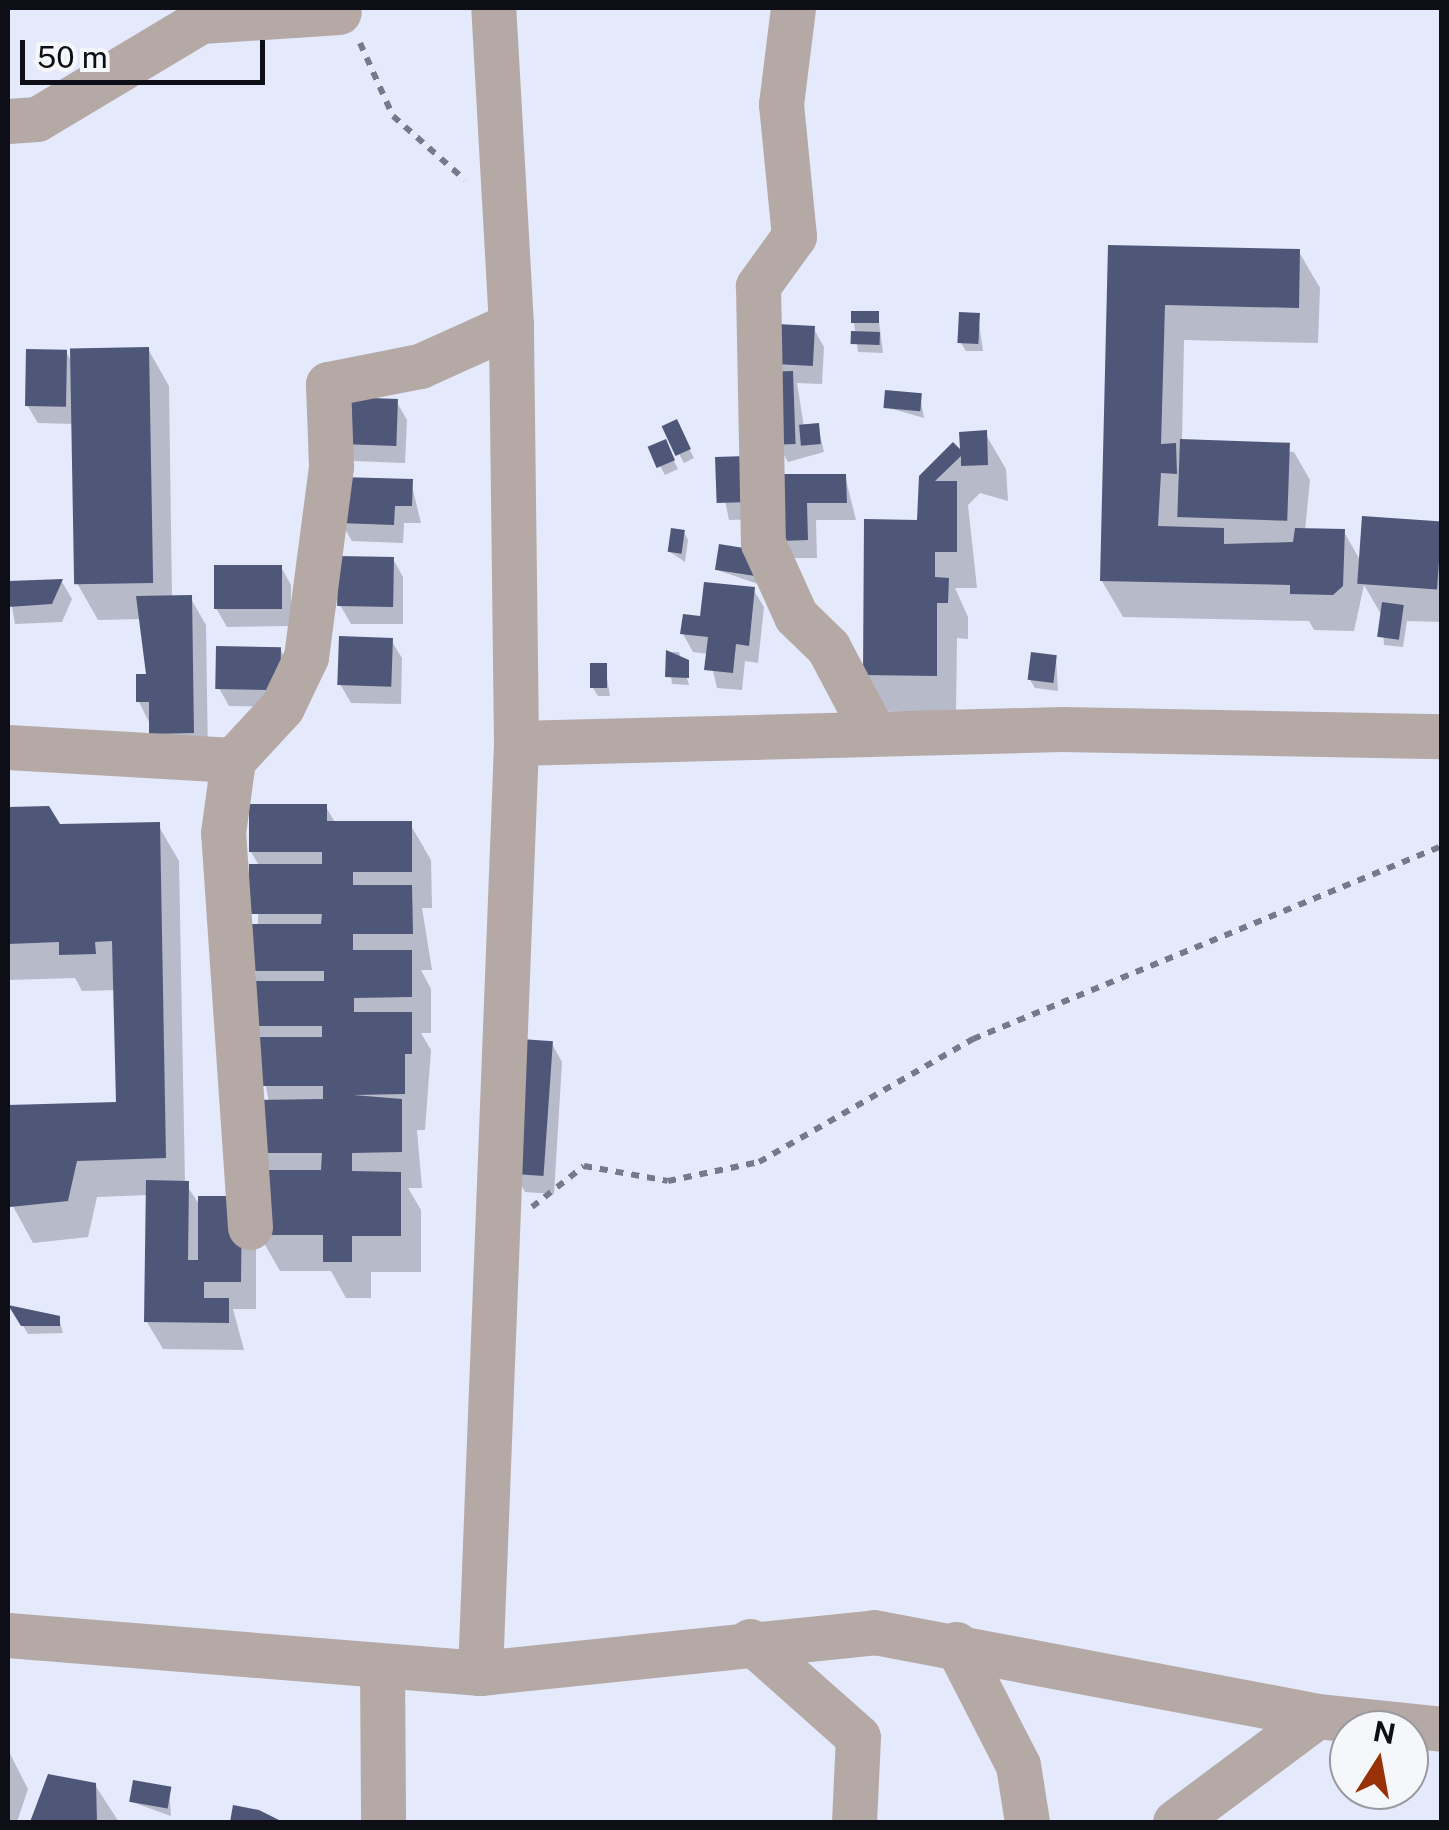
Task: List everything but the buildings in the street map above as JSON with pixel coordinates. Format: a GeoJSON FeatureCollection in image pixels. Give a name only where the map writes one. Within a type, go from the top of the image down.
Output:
{"type":"FeatureCollection","features":[{"type":"Feature","properties":{"kind":"street"},"geometry":{"type":"LineString","coordinates":[[480,1673],[495,1206],[516,744],[511,325],[493,8]]}},
{"type":"Feature","properties":{"kind":"street"},"geometry":{"type":"LineString","coordinates":[[793,8],[780,87],[794,236],[758,286],[763,544],[796,616],[828,646],[873,732]]}},
{"type":"Feature","properties":{"kind":"street"},"geometry":{"type":"LineString","coordinates":[[8,120],[37,120],[201,21],[340,12]]}},
{"type":"Feature","properties":{"kind":"street"},"geometry":{"type":"LineString","coordinates":[[250,1227],[223,834],[233,760],[282,707],[306,657],[331,466],[328,384],[420,366],[511,325]]}},
{"type":"Feature","properties":{"kind":"street"},"geometry":{"type":"LineString","coordinates":[[516,744],[873,732],[1442,736]]}},
{"type":"Feature","properties":{"kind":"street"},"geometry":{"type":"LineString","coordinates":[[8,747],[233,760]]}},
{"type":"Feature","properties":{"kind":"street"},"geometry":{"type":"LineString","coordinates":[[8,1635],[480,1673],[852,1631],[956,1644],[1318,1716],[1442,1729]]}},
{"type":"Feature","properties":{"kind":"street"},"geometry":{"type":"LineString","coordinates":[[750,1641],[858,1737],[854,1822]]}},
{"type":"Feature","properties":{"kind":"street"},"geometry":{"type":"LineString","coordinates":[[956,1644],[1018,1765],[1027,1822]]}},
{"type":"Feature","properties":{"kind":"street"},"geometry":{"type":"LineString","coordinates":[[382,1667],[382,1822]]}},
{"type":"Feature","properties":{"kind":"street"},"geometry":{"type":"LineString","coordinates":[[1175,1822],[1318,1716]]}},
{"type":"Feature","properties":{"kind":"path"},"geometry":{"type":"LineString","coordinates":[[340,12],[404,130],[506,218]]}},
{"type":"Feature","properties":{"kind":"path"},"geometry":{"type":"LineString","coordinates":[[495,1206],[543,1208],[584,1166],[668,1181],[760,1162],[974,1038],[1442,846]]}}]}
